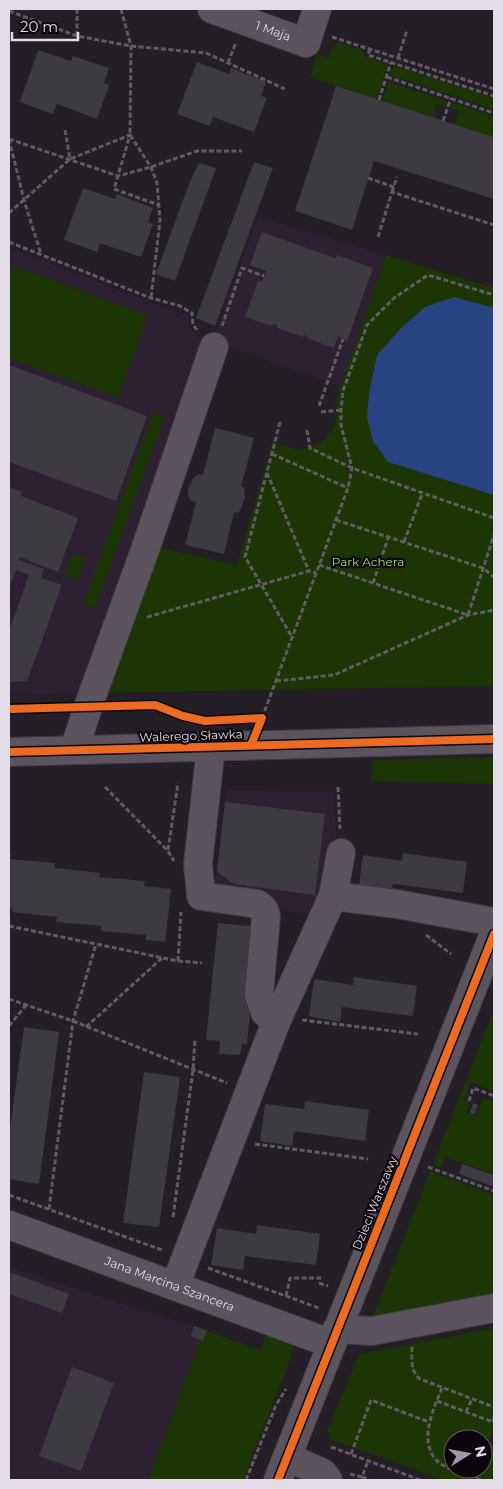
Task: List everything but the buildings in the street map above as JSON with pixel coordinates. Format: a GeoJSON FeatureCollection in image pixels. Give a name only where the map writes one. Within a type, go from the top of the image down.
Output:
{"type":"FeatureCollection","features":[{"type":"Feature","properties":{"kind":"street","name":"1 Maja"},"geometry":{"type":"LineString","coordinates":[[212,9],[317,39]]}},
{"type":"Feature","properties":{"kind":"street"},"geometry":{"type":"LineString","coordinates":[[317,39],[318,9]]}},
{"type":"Feature","properties":{"kind":"street"},"geometry":{"type":"LineString","coordinates":[[74,750],[214,348]]}},
{"type":"Feature","properties":{"kind":"street","name":"Walerego Sławka"},"geometry":{"type":"LineString","coordinates":[[9,752],[211,747],[252,732],[494,739]]}},
{"type":"Feature","properties":{"kind":"street"},"geometry":{"type":"LineString","coordinates":[[211,747],[198,864],[201,896],[257,904],[265,911],[266,918],[259,994],[264,1012],[287,1021]]}},
{"type":"Feature","properties":{"kind":"street"},"geometry":{"type":"LineString","coordinates":[[175,1286],[287,1021],[332,896],[341,853]]}},
{"type":"Feature","properties":{"kind":"street"},"geometry":{"type":"LineString","coordinates":[[332,896],[397,904],[494,922]]}},
{"type":"Feature","properties":{"kind":"street","name":"Dzieci Warszawy"},"geometry":{"type":"LineString","coordinates":[[282,1469],[494,934]]}},
{"type":"Feature","properties":{"kind":"street","name":"Jana Marcina Szancera"},"geometry":{"type":"LineString","coordinates":[[9,1225],[175,1286],[334,1336],[372,1331],[494,1308]]}},
{"type":"Feature","properties":{"kind":"street"},"geometry":{"type":"LineString","coordinates":[[282,1469],[323,1473],[336,1479]]}},
{"type":"Feature","properties":{"kind":"path"},"geometry":{"type":"LineString","coordinates":[[77,9],[77,36]]}},
{"type":"Feature","properties":{"kind":"path"},"geometry":{"type":"LineString","coordinates":[[121,9],[131,46],[130,135],[114,189],[159,205]]}},
{"type":"Feature","properties":{"kind":"path"},"geometry":{"type":"LineString","coordinates":[[9,12],[77,36],[131,46],[206,53],[285,89]]}},
{"type":"Feature","properties":{"kind":"path"},"geometry":{"type":"LineString","coordinates":[[398,58],[407,30]]}},
{"type":"Feature","properties":{"kind":"path"},"geometry":{"type":"LineString","coordinates":[[317,39],[370,49],[494,90]]}},
{"type":"Feature","properties":{"kind":"path"},"geometry":{"type":"LineString","coordinates":[[370,49],[368,55],[494,96]]}},
{"type":"Feature","properties":{"kind":"path"},"geometry":{"type":"LineString","coordinates":[[379,100],[391,62]]}},
{"type":"Feature","properties":{"kind":"path"},"geometry":{"type":"LineString","coordinates":[[386,78],[494,112]]}},
{"type":"Feature","properties":{"kind":"path"},"geometry":{"type":"LineString","coordinates":[[444,121],[451,98]]}},
{"type":"Feature","properties":{"kind":"path"},"geometry":{"type":"LineString","coordinates":[[65,130],[70,159]]}},
{"type":"Feature","properties":{"kind":"path"},"geometry":{"type":"LineString","coordinates":[[9,213],[70,159],[130,135]]}},
{"type":"Feature","properties":{"kind":"path"},"geometry":{"type":"LineString","coordinates":[[130,135],[151,167],[157,183],[160,220],[152,298]]}},
{"type":"Feature","properties":{"kind":"path"},"geometry":{"type":"LineString","coordinates":[[9,139],[118,176],[197,151],[242,151]]}},
{"type":"Feature","properties":{"kind":"path"},"geometry":{"type":"LineString","coordinates":[[9,139],[24,200],[41,255]]}},
{"type":"Feature","properties":{"kind":"path"},"geometry":{"type":"LineString","coordinates":[[378,237],[397,177]]}},
{"type":"Feature","properties":{"kind":"path"},"geometry":{"type":"LineString","coordinates":[[368,178],[394,187]]}},
{"type":"Feature","properties":{"kind":"path"},"geometry":{"type":"LineString","coordinates":[[392,192],[494,225]]}},
{"type":"Feature","properties":{"kind":"path"},"geometry":{"type":"LineString","coordinates":[[9,242],[152,298],[180,306],[192,313],[193,325],[214,348],[242,268],[264,276]]}},
{"type":"Feature","properties":{"kind":"path"},"geometry":{"type":"LineString","coordinates":[[252,732],[262,718],[348,488],[352,468],[341,425],[343,392],[367,325],[394,298],[428,275],[494,295]]}},
{"type":"Feature","properties":{"kind":"path"},"geometry":{"type":"LineString","coordinates":[[319,406],[343,339]]}},
{"type":"Feature","properties":{"kind":"path"},"geometry":{"type":"LineString","coordinates":[[321,412],[341,410]]}},
{"type":"Feature","properties":{"kind":"path"},"geometry":{"type":"LineString","coordinates":[[280,422],[245,557],[292,637]]}},
{"type":"Feature","properties":{"kind":"path"},"geometry":{"type":"LineString","coordinates":[[307,430],[310,448],[352,468],[494,518]]}},
{"type":"Feature","properties":{"kind":"path"},"geometry":{"type":"LineString","coordinates":[[272,454],[348,488]]}},
{"type":"Feature","properties":{"kind":"path"},"geometry":{"type":"LineString","coordinates":[[267,472],[309,571]]}},
{"type":"Feature","properties":{"kind":"path"},"geometry":{"type":"LineString","coordinates":[[404,542],[422,494]]}},
{"type":"Feature","properties":{"kind":"path"},"geometry":{"type":"LineString","coordinates":[[336,520],[483,568],[494,577]]}},
{"type":"Feature","properties":{"kind":"path"},"geometry":{"type":"LineString","coordinates":[[468,615],[494,535]]}},
{"type":"Feature","properties":{"kind":"path"},"geometry":{"type":"LineString","coordinates":[[373,583],[388,538]]}},
{"type":"Feature","properties":{"kind":"path"},"geometry":{"type":"LineString","coordinates":[[319,565],[468,615]]}},
{"type":"Feature","properties":{"kind":"path"},"geometry":{"type":"LineString","coordinates":[[117,626],[309,571],[316,573]]}},
{"type":"Feature","properties":{"kind":"path"},"geometry":{"type":"LineString","coordinates":[[276,681],[334,675],[468,615],[494,610]]}},
{"type":"Feature","properties":{"kind":"path"},"geometry":{"type":"LineString","coordinates":[[252,732],[262,718]]}},
{"type":"Feature","properties":{"kind":"path"},"geometry":{"type":"LineString","coordinates":[[168,851],[178,783]]}},
{"type":"Feature","properties":{"kind":"path"},"geometry":{"type":"LineString","coordinates":[[105,787],[168,851],[176,864]]}},
{"type":"Feature","properties":{"kind":"path"},"geometry":{"type":"LineString","coordinates":[[338,787],[341,853]]}},
{"type":"Feature","properties":{"kind":"path"},"geometry":{"type":"LineString","coordinates":[[178,961],[182,902]]}},
{"type":"Feature","properties":{"kind":"path"},"geometry":{"type":"LineString","coordinates":[[9,926],[178,961],[202,963]]}},
{"type":"Feature","properties":{"kind":"path"},"geometry":{"type":"LineString","coordinates":[[49,1209],[74,1021],[96,944]]}},
{"type":"Feature","properties":{"kind":"path"},"geometry":{"type":"LineString","coordinates":[[86,1027],[163,958]]}},
{"type":"Feature","properties":{"kind":"path"},"geometry":{"type":"LineString","coordinates":[[9,999],[74,1021],[193,1070]]}},
{"type":"Feature","properties":{"kind":"path"},"geometry":{"type":"LineString","coordinates":[[9,1026],[26,1005]]}},
{"type":"Feature","properties":{"kind":"path"},"geometry":{"type":"LineString","coordinates":[[287,1021],[418,1034]]}},
{"type":"Feature","properties":{"kind":"path"},"geometry":{"type":"LineString","coordinates":[[172,1222],[193,1070],[195,1039]]}},
{"type":"Feature","properties":{"kind":"path"},"geometry":{"type":"LineString","coordinates":[[469,1101],[473,1088],[494,1096]]}},
{"type":"Feature","properties":{"kind":"path"},"geometry":{"type":"LineString","coordinates":[[248,1144],[368,1159]]}},
{"type":"Feature","properties":{"kind":"path"},"geometry":{"type":"LineString","coordinates":[[431,1168],[494,1191]]}},
{"type":"Feature","properties":{"kind":"path"},"geometry":{"type":"LineString","coordinates":[[286,1296],[290,1278],[321,1278]]}},
{"type":"Feature","properties":{"kind":"path"},"geometry":{"type":"LineString","coordinates":[[412,1344],[414,1373],[424,1382],[494,1407]]}},
{"type":"Feature","properties":{"kind":"path"},"geometry":{"type":"LineString","coordinates":[[246,1480],[276,1405],[287,1387]]}},
{"type":"Feature","properties":{"kind":"path"},"geometry":{"type":"LineString","coordinates":[[442,1388],[429,1422],[428,1442],[434,1458],[446,1468],[481,1480]]}},
{"type":"Feature","properties":{"kind":"path"},"geometry":{"type":"LineString","coordinates":[[466,1412],[472,1399]]}},
{"type":"Feature","properties":{"kind":"path"},"geometry":{"type":"LineString","coordinates":[[350,1454],[371,1400],[429,1422]]}},
{"type":"Feature","properties":{"kind":"path"},"geometry":{"type":"LineString","coordinates":[[437,1401],[493,1422],[494,1417]]}},
{"type":"Feature","properties":{"kind":"path"},"geometry":{"type":"LineString","coordinates":[[323,1444],[420,1480]]}},
{"type":"Feature","properties":{"kind":"path"},"geometry":{"type":"LineString","coordinates":[[362,1477],[368,1461]]}},
{"type":"Feature","properties":{"kind":"path"},"geometry":{"type":"LineString","coordinates":[[336,1479],[350,1474],[357,1478],[362,1477],[370,1480]]}},
{"type":"Feature","properties":{"kind":"shaded area"},"geometry":{"type":"Polygon","coordinates":[[[258,217],[386,255],[341,386],[212,341],[258,217]]]}},
{"type":"Feature","properties":{"kind":"shaded area"},"geometry":{"type":"Polygon","coordinates":[[[9,248],[188,316],[188,326],[206,347],[80,693],[9,695],[9,248]]]}},
{"type":"Feature","properties":{"kind":"shaded area"},"geometry":{"type":"Polygon","coordinates":[[[226,790],[334,791],[337,852],[312,914],[269,909],[215,889],[226,790]]]}},
{"type":"Feature","properties":{"kind":"shaded area"},"geometry":{"type":"Polygon","coordinates":[[[9,1267],[204,1330],[148,1480],[9,1480],[9,1267]]]}},
{"type":"Feature","properties":{"kind":"green space"},"geometry":{"type":"Polygon","coordinates":[[[340,43],[362,49],[365,56],[388,64],[377,99],[310,77],[317,54],[329,58],[332,47],[340,43]]]}},
{"type":"Feature","properties":{"kind":"green space"},"geometry":{"type":"Polygon","coordinates":[[[393,65],[494,98],[494,109],[390,75],[393,65]]]}},
{"type":"Feature","properties":{"kind":"green space"},"geometry":{"type":"Polygon","coordinates":[[[388,82],[447,101],[445,106],[437,104],[433,117],[382,101],[388,82]]]}},
{"type":"Feature","properties":{"kind":"green space"},"geometry":{"type":"Polygon","coordinates":[[[453,103],[494,116],[494,137],[454,124],[459,111],[451,108],[453,103]]]}},
{"type":"Feature","properties":{"kind":"green space","name":"Park Achera"},"geometry":{"type":"Polygon","coordinates":[[[386,255],[494,288],[494,686],[80,693],[135,542],[237,565],[273,441],[300,449],[315,445],[328,436],[336,422],[337,410],[335,402],[386,255]]]}},
{"type":"Feature","properties":{"kind":"green space"},"geometry":{"type":"Polygon","coordinates":[[[14,266],[148,315],[118,398],[9,358],[9,281],[14,266]]]}},
{"type":"Feature","properties":{"kind":"green space"},"geometry":{"type":"Polygon","coordinates":[[[153,412],[165,416],[95,608],[83,604],[153,412]]]}},
{"type":"Feature","properties":{"kind":"green space"},"geometry":{"type":"Polygon","coordinates":[[[72,553],[85,558],[78,580],[64,575],[72,553]]]}},
{"type":"Feature","properties":{"kind":"green space"},"geometry":{"type":"Polygon","coordinates":[[[494,757],[494,784],[371,781],[372,762],[376,760],[494,757]]]}},
{"type":"Feature","properties":{"kind":"green space"},"geometry":{"type":"Polygon","coordinates":[[[494,1015],[494,1091],[470,1082],[464,1100],[470,1103],[467,1113],[476,1117],[483,1098],[494,1102],[494,1174],[445,1157],[441,1168],[433,1164],[491,1017],[494,1015]]]}},
{"type":"Feature","properties":{"kind":"green space"},"geometry":{"type":"Polygon","coordinates":[[[430,1171],[494,1195],[494,1300],[371,1322],[430,1171]]]}},
{"type":"Feature","properties":{"kind":"green space"},"geometry":{"type":"Polygon","coordinates":[[[494,1328],[493,1430],[443,1429],[443,1479],[493,1479],[493,1444],[494,1480],[443,1480],[332,1440],[327,1431],[359,1354],[494,1328]]]}},
{"type":"Feature","properties":{"kind":"green space"},"geometry":{"type":"Polygon","coordinates":[[[204,1330],[261,1350],[267,1330],[293,1342],[291,1358],[243,1480],[148,1480],[204,1330]]]}},
{"type":"Feature","properties":{"kind":"water"},"geometry":{"type":"Polygon","coordinates":[[[454,297],[494,308],[494,495],[388,462],[373,441],[367,417],[369,393],[377,355],[401,328],[425,307],[454,297]]]}},
{"type":"Feature","properties":{"kind":"cycle path"},"geometry":{"type":"LineString","coordinates":[[9,709],[155,705],[183,716],[205,721],[262,718],[251,745]]}},
{"type":"Feature","properties":{"kind":"cycle path"},"geometry":{"type":"LineString","coordinates":[[9,752],[494,739]]}},
{"type":"Feature","properties":{"kind":"cycle path"},"geometry":{"type":"LineString","coordinates":[[278,1480],[494,934]]}}]}
